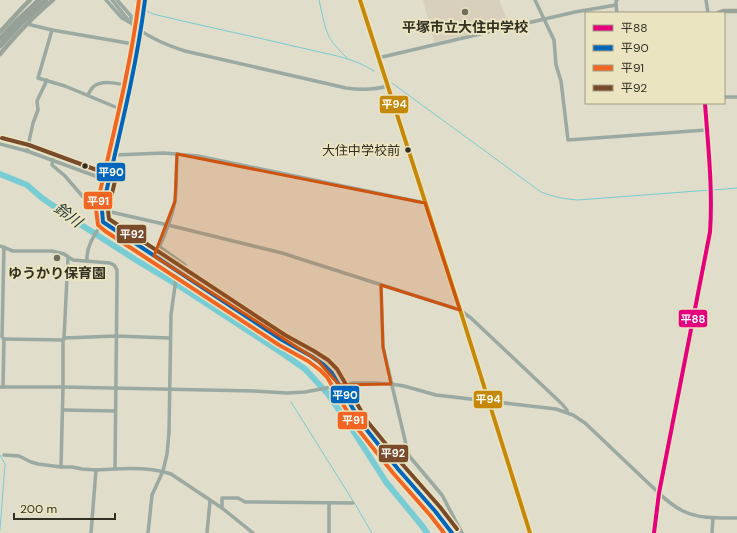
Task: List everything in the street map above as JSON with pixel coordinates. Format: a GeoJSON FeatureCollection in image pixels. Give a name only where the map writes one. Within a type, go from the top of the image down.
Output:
{"type":"FeatureCollection","features":[{"type":"Feature","properties":{"kind":"highway"},"geometry":{"type":"LineString","coordinates":[[0,39],[39,0]]}},
{"type":"Feature","properties":{"kind":"highway"},"geometry":{"type":"LineString","coordinates":[[0,46],[21,23],[46,0]]}},
{"type":"Feature","properties":{"kind":"main road"},"geometry":{"type":"LineString","coordinates":[[0,32],[30,0]]}},
{"type":"Feature","properties":{"kind":"main road"},"geometry":{"type":"LineString","coordinates":[[0,54],[14,37],[53,0]]}},
{"type":"Feature","properties":{"kind":"main road"},"geometry":{"type":"LineString","coordinates":[[360,0],[530,533]]}},
{"type":"Feature","properties":{"kind":"main road"},"geometry":{"type":"LineString","coordinates":[[721,12],[737,11]]}},
{"type":"Feature","properties":{"kind":"main road"},"geometry":{"type":"LineString","coordinates":[[654,533],[659,493],[711,223],[705,104]]}},
{"type":"Feature","properties":{"kind":"street"},"geometry":{"type":"LineString","coordinates":[[106,0],[122,18],[141,31],[162,43],[185,51],[300,78],[356,89],[378,89],[388,86]]}},
{"type":"Feature","properties":{"kind":"street"},"geometry":{"type":"LineString","coordinates":[[112,0],[131,23]]}},
{"type":"Feature","properties":{"kind":"street"},"geometry":{"type":"LineString","coordinates":[[117,0],[130,16],[131,23]]}},
{"type":"Feature","properties":{"kind":"street"},"geometry":{"type":"LineString","coordinates":[[87,261],[87,252],[90,244],[103,222],[102,210],[131,86],[145,0]]}},
{"type":"Feature","properties":{"kind":"street"},"geometry":{"type":"LineString","coordinates":[[535,0],[554,40],[556,65],[561,81],[568,140],[706,130]]}},
{"type":"Feature","properties":{"kind":"street"},"geometry":{"type":"LineString","coordinates":[[617,0],[617,12]]}},
{"type":"Feature","properties":{"kind":"street"},"geometry":{"type":"LineString","coordinates":[[706,0],[708,12]]}},
{"type":"Feature","properties":{"kind":"street"},"geometry":{"type":"LineString","coordinates":[[378,58],[544,19],[616,5]]}},
{"type":"Feature","properties":{"kind":"street"},"geometry":{"type":"LineString","coordinates":[[27,24],[52,30],[138,45]]}},
{"type":"Feature","properties":{"kind":"street"},"geometry":{"type":"LineString","coordinates":[[52,30],[38,78],[65,86],[125,111]]}},
{"type":"Feature","properties":{"kind":"street"},"geometry":{"type":"LineString","coordinates":[[27,151],[33,122],[38,110],[37,101],[47,80]]}},
{"type":"Feature","properties":{"kind":"street"},"geometry":{"type":"LineString","coordinates":[[88,95],[92,87],[104,82],[131,86]]}},
{"type":"Feature","properties":{"kind":"street"},"geometry":{"type":"LineString","coordinates":[[725,97],[737,97]]}},
{"type":"Feature","properties":{"kind":"street"},"geometry":{"type":"LineString","coordinates":[[0,144],[27,151],[109,180]]}},
{"type":"Feature","properties":{"kind":"street"},"geometry":{"type":"LineString","coordinates":[[114,155],[164,153],[198,156],[425,202]]}},
{"type":"Feature","properties":{"kind":"street"},"geometry":{"type":"LineString","coordinates":[[154,256],[160,247],[175,201],[177,154]]}},
{"type":"Feature","properties":{"kind":"street"},"geometry":{"type":"LineString","coordinates":[[53,160],[52,165],[65,176],[90,205],[102,210],[282,253],[460,310],[471,318],[562,404],[567,412]]}},
{"type":"Feature","properties":{"kind":"street"},"geometry":{"type":"LineString","coordinates":[[103,222],[282,340],[324,365],[332,373],[362,424],[452,533]]}},
{"type":"Feature","properties":{"kind":"street"},"geometry":{"type":"LineString","coordinates":[[115,469],[115,411],[116,388],[117,270],[114,265],[110,263],[73,260],[60,252],[13,251],[2,246],[1,387],[63,387],[116,388],[170,389],[287,393],[306,392],[354,382],[374,382],[391,384],[436,395],[556,409],[567,412],[585,423],[675,507],[699,516],[713,518],[737,518]]}},
{"type":"Feature","properties":{"kind":"street"},"geometry":{"type":"LineString","coordinates":[[160,247],[185,265]]}},
{"type":"Feature","properties":{"kind":"street"},"geometry":{"type":"LineString","coordinates":[[61,467],[64,339],[68,257]]}},
{"type":"Feature","properties":{"kind":"street"},"geometry":{"type":"LineString","coordinates":[[148,533],[152,495],[163,471],[167,454],[169,432],[170,338],[173,295],[177,272]]}},
{"type":"Feature","properties":{"kind":"street"},"geometry":{"type":"LineString","coordinates":[[382,285],[383,347],[408,453],[442,495],[462,533]]}},
{"type":"Feature","properties":{"kind":"street"},"geometry":{"type":"LineString","coordinates":[[2,338],[64,339],[116,336],[170,338]]}},
{"type":"Feature","properties":{"kind":"street"},"geometry":{"type":"LineString","coordinates":[[63,410],[115,411]]}},
{"type":"Feature","properties":{"kind":"street"},"geometry":{"type":"LineString","coordinates":[[4,455],[19,456],[38,464],[61,467],[96,470],[143,469],[163,471],[171,474],[222,508],[253,533]]}},
{"type":"Feature","properties":{"kind":"street"},"geometry":{"type":"LineString","coordinates":[[91,533],[96,470]]}},
{"type":"Feature","properties":{"kind":"street"},"geometry":{"type":"LineString","coordinates":[[222,508],[222,498],[238,498],[245,502],[354,503]]}},
{"type":"Feature","properties":{"kind":"street"},"geometry":{"type":"LineString","coordinates":[[207,533],[210,501]]}},
{"type":"Feature","properties":{"kind":"street"},"geometry":{"type":"LineString","coordinates":[[329,503],[329,533]]}},
{"type":"Feature","properties":{"kind":"street"},"geometry":{"type":"LineString","coordinates":[[712,533],[713,518]]}},
{"type":"Feature","properties":{"kind":"highlighted area"},"geometry":{"type":"Polygon","coordinates":[[[177,154],[425,203],[460,310],[381,285],[383,347],[391,384],[339,385],[317,360],[154,256],[175,201],[177,154]]]}},
{"type":"Feature","properties":{"kind":"shaded area","name":"平塚市立大住中学校"},"geometry":{"type":"Polygon","coordinates":[[[423,0],[499,0],[509,24],[435,42],[423,0]]]}},
{"type":"Feature","properties":{"kind":"waterway"},"geometry":{"type":"LineString","coordinates":[[135,0],[141,8]]}},
{"type":"Feature","properties":{"kind":"waterway"},"geometry":{"type":"LineString","coordinates":[[319,0],[324,24],[329,37],[335,46],[348,59]]}},
{"type":"Feature","properties":{"kind":"waterway"},"geometry":{"type":"LineString","coordinates":[[147,11],[153,14],[339,56],[357,62],[374,71]]}},
{"type":"Feature","properties":{"kind":"waterway"},"geometry":{"type":"LineString","coordinates":[[392,83],[541,192],[546,194],[559,198],[578,200],[710,190]]}},
{"type":"Feature","properties":{"kind":"waterway","name":"鈴川"},"geometry":{"type":"LineString","coordinates":[[0,174],[27,185],[42,198],[83,226],[184,289],[305,369],[328,394],[386,482],[427,533]]}},
{"type":"Feature","properties":{"kind":"waterway"},"geometry":{"type":"LineString","coordinates":[[713,190],[737,188]]}},
{"type":"Feature","properties":{"kind":"waterway"},"geometry":{"type":"LineString","coordinates":[[291,402],[353,501]]}},
{"type":"Feature","properties":{"kind":"waterway"},"geometry":{"type":"LineString","coordinates":[[0,455],[5,464],[0,530]]}},
{"type":"Feature","properties":{"kind":"waterway"},"geometry":{"type":"LineString","coordinates":[[355,504],[372,533]]}},
{"type":"Feature","properties":{"kind":"transit line","name":"平91"},"geometry":{"type":"LineString","coordinates":[[139,0],[126,79],[96,209],[98,225],[279,345],[308,361],[320,370],[327,377],[357,428],[444,533]]}},
{"type":"Feature","properties":{"kind":"transit line","name":"平90"},"geometry":{"type":"LineString","coordinates":[[145,0],[132,79],[102,210],[103,222],[282,340],[324,365],[332,373],[362,424],[452,533]]}},
{"type":"Feature","properties":{"kind":"transit line","name":"平94"},"geometry":{"type":"LineString","coordinates":[[360,0],[530,533]]}},
{"type":"Feature","properties":{"kind":"transit line","name":"平88"},"geometry":{"type":"LineString","coordinates":[[654,533],[659,493],[710,232],[711,184],[705,104]]}},
{"type":"Feature","properties":{"kind":"transit line","name":"平92"},"geometry":{"type":"LineString","coordinates":[[2,138],[29,145],[113,176],[115,181],[108,210],[109,219],[285,335],[328,360],[337,369],[367,421],[457,529]]}},
{"type":"Feature","properties":{"kind":"place","name":"平塚市立大住中学校"},"geometry":{"type":"Point","coordinates":[465,12]}},
{"type":"Feature","properties":{"kind":"place","name":"大住中学校前"},"geometry":{"type":"Point","coordinates":[408,150]}},
{"type":"Feature","properties":{"kind":"place","name":"ゆうかり保育園"},"geometry":{"type":"Point","coordinates":[57,258]}}]}
